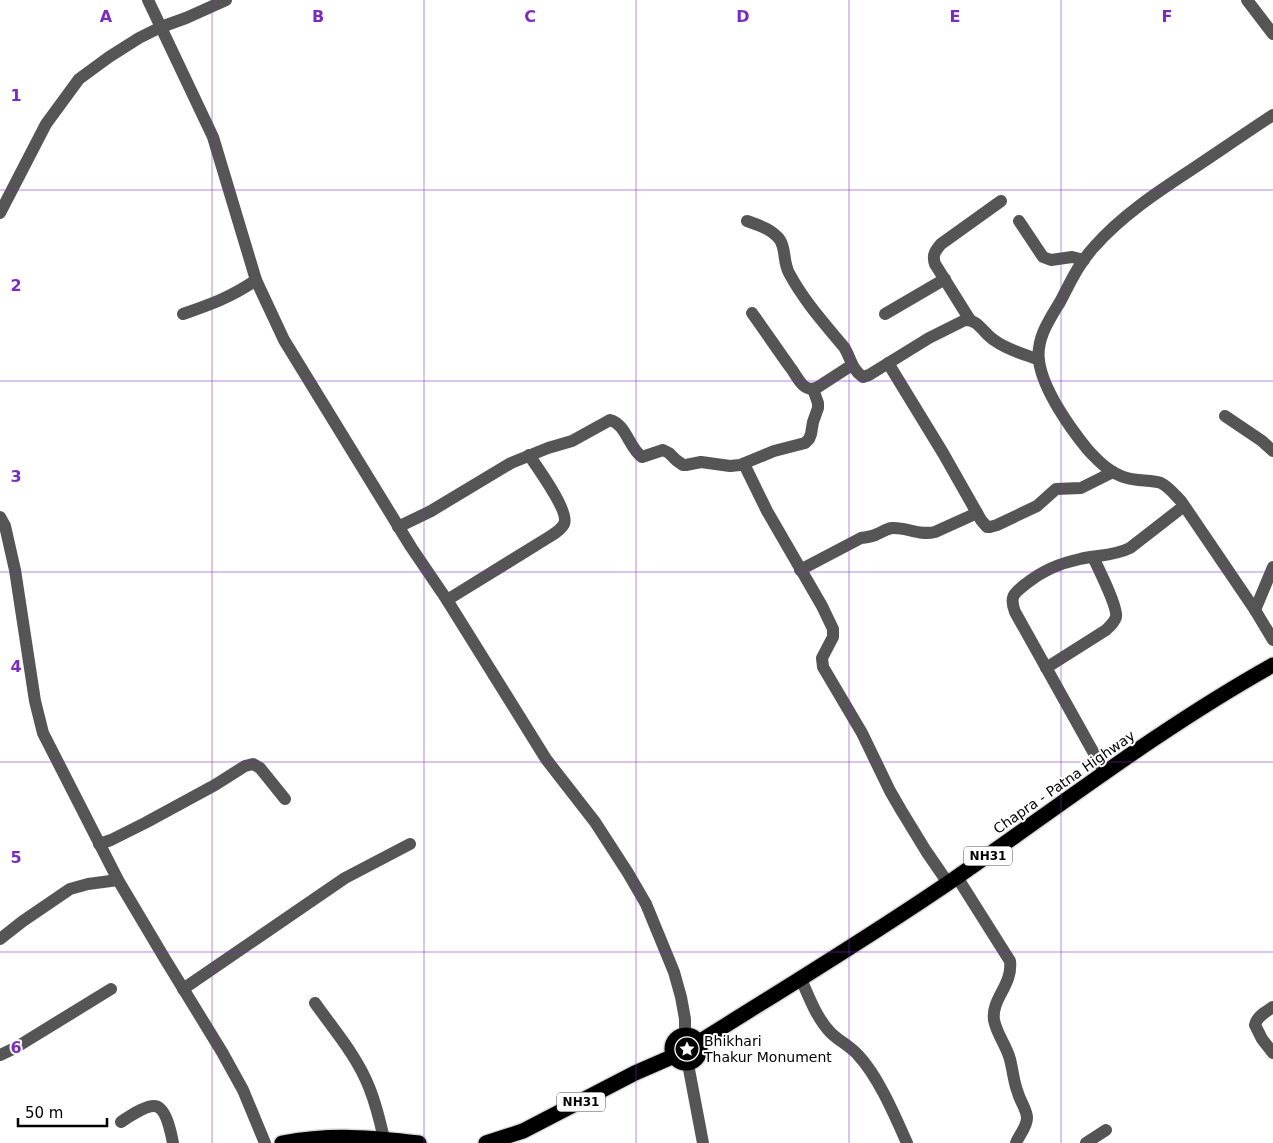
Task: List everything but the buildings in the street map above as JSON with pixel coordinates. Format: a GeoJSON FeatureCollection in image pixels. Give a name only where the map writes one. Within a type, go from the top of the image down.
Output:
{"type":"FeatureCollection","features":[{"type":"Feature","properties":{"kind":"highway","name":"Chapra - Patna Highway"},"geometry":{"type":"LineString","coordinates":[[699,1042],[882,928],[1149,741],[1273,665]]}},
{"type":"Feature","properties":{"kind":"highway"},"geometry":{"type":"LineString","coordinates":[[686,1035],[694,1036],[700,1046],[700,1054],[688,1064],[680,1062],[674,1056],[672,1048],[678,1038],[686,1035]]}},
{"type":"Feature","properties":{"kind":"highway","name":"NH31"},"geometry":{"type":"LineString","coordinates":[[486,1143],[523,1131],[635,1073],[674,1056]]}},
{"type":"Feature","properties":{"kind":"highway"},"geometry":{"type":"LineString","coordinates":[[282,1143],[331,1137],[356,1137],[419,1143]]}},
{"type":"Feature","properties":{"kind":"street"},"geometry":{"type":"LineString","coordinates":[[148,0],[213,138],[256,280],[284,340],[411,548],[447,600],[546,759],[595,822],[646,904],[674,972],[681,997],[686,1035]]}},
{"type":"Feature","properties":{"kind":"street"},"geometry":{"type":"LineString","coordinates":[[0,213],[46,124],[80,79],[109,57],[139,38],[226,0]]}},
{"type":"Feature","properties":{"kind":"street"},"geometry":{"type":"LineString","coordinates":[[1248,0],[1273,34]]}},
{"type":"Feature","properties":{"kind":"street"},"geometry":{"type":"LineString","coordinates":[[1273,115],[1134,210],[1105,236],[1084,260],[1045,326],[1040,342],[1039,360],[1043,376],[1060,410],[1090,451],[1104,466],[1113,472],[1126,478],[1160,483],[1171,490],[1255,610],[1273,640]]}},
{"type":"Feature","properties":{"kind":"street"},"geometry":{"type":"LineString","coordinates":[[1000,201],[941,244],[936,249],[933,259],[970,320],[996,342],[1039,360]]}},
{"type":"Feature","properties":{"kind":"street"},"geometry":{"type":"LineString","coordinates":[[747,221],[770,231],[781,241],[785,264],[796,285],[813,310],[844,347],[852,365],[860,376],[865,377],[946,329],[965,320],[970,320]]}},
{"type":"Feature","properties":{"kind":"street"},"geometry":{"type":"LineString","coordinates":[[1019,222],[1040,253],[1047,259],[1072,257],[1084,260]]}},
{"type":"Feature","properties":{"kind":"street"},"geometry":{"type":"LineString","coordinates":[[183,314],[218,302],[241,291],[256,280]]}},
{"type":"Feature","properties":{"kind":"street"},"geometry":{"type":"LineString","coordinates":[[885,314],[945,280]]}},
{"type":"Feature","properties":{"kind":"street"},"geometry":{"type":"LineString","coordinates":[[752,313],[801,383],[808,388],[813,389],[827,382],[852,365]]}},
{"type":"Feature","properties":{"kind":"street"},"geometry":{"type":"LineString","coordinates":[[888,363],[944,453],[977,513],[984,524],[990,527],[1037,506],[1056,489],[1081,488],[1113,472]]}},
{"type":"Feature","properties":{"kind":"street"},"geometry":{"type":"LineString","coordinates":[[398,527],[431,511],[511,463],[548,448],[572,441],[610,420],[613,420],[621,429],[636,452],[642,457],[663,450],[669,452],[676,460],[686,466],[701,462],[730,466],[744,464],[774,451],[805,443],[809,439],[818,408],[813,389]]}},
{"type":"Feature","properties":{"kind":"street"},"geometry":{"type":"LineString","coordinates":[[1225,416],[1262,441],[1273,451]]}},
{"type":"Feature","properties":{"kind":"street"},"geometry":{"type":"LineString","coordinates":[[447,600],[549,537],[564,525],[566,518],[561,505],[529,455]]}},
{"type":"Feature","properties":{"kind":"street"},"geometry":{"type":"LineString","coordinates":[[744,464],[767,511],[822,606],[833,629],[833,636],[822,658],[823,667],[862,733],[900,810],[926,851],[953,880],[1010,961],[1010,976],[997,1001],[994,1015],[997,1029],[1009,1056],[1016,1088],[1027,1117],[1016,1143]]}},
{"type":"Feature","properties":{"kind":"street"},"geometry":{"type":"LineString","coordinates":[[1105,772],[1015,612],[1012,598],[1014,593],[1029,581],[1064,563],[1121,552],[1130,548],[1184,506]]}},
{"type":"Feature","properties":{"kind":"street"},"geometry":{"type":"LineString","coordinates":[[800,570],[861,538],[876,535],[887,529],[898,528],[928,534],[977,513]]}},
{"type":"Feature","properties":{"kind":"street"},"geometry":{"type":"LineString","coordinates":[[0,517],[5,526],[15,570],[35,701],[43,733],[118,880],[239,1082],[265,1143]]}},
{"type":"Feature","properties":{"kind":"street"},"geometry":{"type":"LineString","coordinates":[[1046,668],[1106,630],[1116,618],[1116,611],[1093,557]]}},
{"type":"Feature","properties":{"kind":"street"},"geometry":{"type":"LineString","coordinates":[[1255,610],[1273,567]]}},
{"type":"Feature","properties":{"kind":"street"},"geometry":{"type":"LineString","coordinates":[[98,844],[111,840],[145,823],[215,785],[245,766],[253,764],[260,768],[285,799]]}},
{"type":"Feature","properties":{"kind":"street"},"geometry":{"type":"LineString","coordinates":[[183,989],[345,878],[410,844]]}},
{"type":"Feature","properties":{"kind":"street"},"geometry":{"type":"LineString","coordinates":[[0,938],[23,920],[70,889],[88,884],[118,880]]}},
{"type":"Feature","properties":{"kind":"street"},"geometry":{"type":"LineString","coordinates":[[801,979],[822,1022],[830,1032],[858,1055],[876,1080],[906,1143]]}},
{"type":"Feature","properties":{"kind":"street"},"geometry":{"type":"LineString","coordinates":[[0,1055],[15,1048],[111,989]]}},
{"type":"Feature","properties":{"kind":"street"},"geometry":{"type":"LineString","coordinates":[[315,1003],[361,1070],[378,1113],[384,1139]]}},
{"type":"Feature","properties":{"kind":"street"},"geometry":{"type":"LineString","coordinates":[[1273,1007],[1256,1020],[1255,1025],[1262,1039],[1273,1053]]}},
{"type":"Feature","properties":{"kind":"street"},"geometry":{"type":"LineString","coordinates":[[688,1064],[703,1143]]}},
{"type":"Feature","properties":{"kind":"street"},"geometry":{"type":"LineString","coordinates":[[121,1122],[148,1107],[154,1106],[159,1108],[166,1117],[173,1143]]}},
{"type":"Feature","properties":{"kind":"street"},"geometry":{"type":"LineString","coordinates":[[1086,1143],[1106,1130]]}},
{"type":"Feature","properties":{"kind":"place","name":"Bhikhari Thakur Monument"},"geometry":{"type":"Point","coordinates":[687,1049]}}]}
